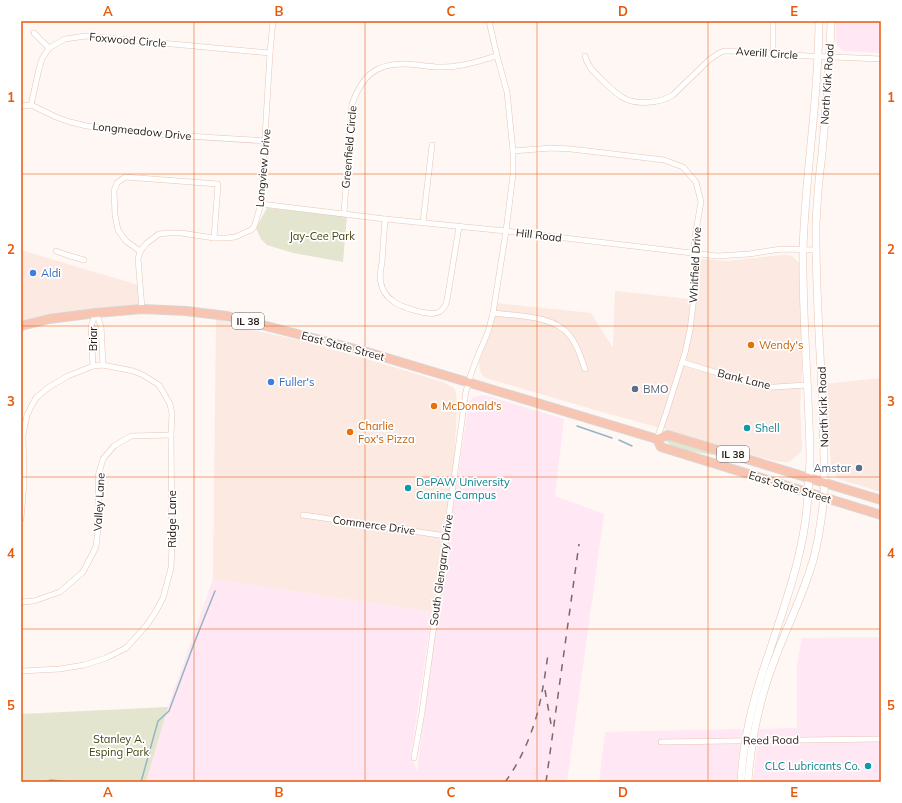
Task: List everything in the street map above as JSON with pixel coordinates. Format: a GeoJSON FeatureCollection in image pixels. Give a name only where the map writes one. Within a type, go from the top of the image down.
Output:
{"type":"FeatureCollection","features":[{"type":"Feature","properties":{"kind":"main road","name":"North Kirk Road"},"geometry":{"type":"LineString","coordinates":[[748,782],[757,717],[800,551],[806,520],[810,457],[803,286],[803,249],[819,56],[820,21]]}},
{"type":"Feature","properties":{"kind":"main road","name":"North Kirk Road"},"geometry":{"type":"LineString","coordinates":[[741,782],[744,746],[757,688],[800,598],[811,569],[819,534],[824,497],[824,446],[816,250],[817,205],[827,92],[831,21]]}},
{"type":"Feature","properties":{"kind":"main road","name":"East State Street"},"geometry":{"type":"LineString","coordinates":[[21,326],[96,313],[142,310],[186,311],[227,316],[360,350],[656,439],[668,435],[881,500]]}},
{"type":"Feature","properties":{"kind":"main road","name":"East State Street"},"geometry":{"type":"LineString","coordinates":[[656,439],[661,447],[881,515]]}},
{"type":"Feature","properties":{"kind":"street","name":"Longview Drive"},"geometry":{"type":"LineString","coordinates":[[140,251],[147,243],[161,233],[181,233],[214,238],[232,238],[251,230],[254,227],[261,204],[273,21]]}},
{"type":"Feature","properties":{"kind":"street","name":"South Glengarry Drive"},"geometry":{"type":"LineString","coordinates":[[414,758],[422,712],[466,391],[468,382],[488,332],[493,313],[513,176],[513,151],[507,92],[489,21]]}},
{"type":"Feature","properties":{"kind":"street"},"geometry":{"type":"LineString","coordinates":[[773,21],[773,53]]}},
{"type":"Feature","properties":{"kind":"street"},"geometry":{"type":"LineString","coordinates":[[31,105],[42,59],[49,48],[34,33]]}},
{"type":"Feature","properties":{"kind":"street","name":"Foxwood Circle"},"geometry":{"type":"LineString","coordinates":[[49,48],[65,39],[86,36],[270,53]]}},
{"type":"Feature","properties":{"kind":"street","name":"Averill Circle"},"geometry":{"type":"LineString","coordinates":[[585,56],[591,68],[622,97],[640,102],[663,100],[673,95],[709,60],[719,52],[724,51],[881,59]]}},
{"type":"Feature","properties":{"kind":"street","name":"Greenfield Circle"},"geometry":{"type":"LineString","coordinates":[[344,213],[352,104],[357,91],[368,75],[384,65],[403,64],[440,67],[459,66],[497,56]]}},
{"type":"Feature","properties":{"kind":"street","name":"Longmeadow Drive"},"geometry":{"type":"LineString","coordinates":[[21,106],[31,105],[65,120],[88,126],[155,134],[266,141]]}},
{"type":"Feature","properties":{"kind":"street"},"geometry":{"type":"LineString","coordinates":[[423,222],[432,145]]}},
{"type":"Feature","properties":{"kind":"street","name":"Whitfield Drive"},"geometry":{"type":"LineString","coordinates":[[513,151],[551,148],[571,149],[664,160],[683,167],[696,182],[701,202],[694,242],[698,263],[690,330],[687,346],[666,413],[656,439]]}},
{"type":"Feature","properties":{"kind":"street"},"geometry":{"type":"LineString","coordinates":[[142,310],[138,261],[140,251],[126,241],[118,230],[114,215],[114,191],[117,183],[125,177],[218,184],[214,238]]}},
{"type":"Feature","properties":{"kind":"street","name":"Hill Road"},"geometry":{"type":"LineString","coordinates":[[261,204],[717,256],[774,250],[816,250]]}},
{"type":"Feature","properties":{"kind":"street"},"geometry":{"type":"LineString","coordinates":[[385,219],[380,274],[381,284],[386,294],[393,301],[402,306],[427,314],[434,314],[445,308],[459,227]]}},
{"type":"Feature","properties":{"kind":"street"},"geometry":{"type":"LineString","coordinates":[[56,251],[67,256],[84,260]]}},
{"type":"Feature","properties":{"kind":"street"},"geometry":{"type":"LineString","coordinates":[[96,313],[101,326],[103,365]]}},
{"type":"Feature","properties":{"kind":"street","name":"Briar"},"geometry":{"type":"LineString","coordinates":[[93,366],[91,326],[96,313]]}},
{"type":"Feature","properties":{"kind":"street"},"geometry":{"type":"LineString","coordinates":[[493,313],[542,319],[557,324],[570,334],[577,347],[585,369]]}},
{"type":"Feature","properties":{"kind":"street","name":"Bank Lane"},"geometry":{"type":"LineString","coordinates":[[682,362],[764,387],[807,385]]}},
{"type":"Feature","properties":{"kind":"street","name":"Ridge Lane"},"geometry":{"type":"LineString","coordinates":[[21,519],[24,483],[23,435],[27,415],[36,398],[49,387],[68,376],[93,366],[103,365],[137,372],[159,385],[169,400],[172,408],[172,548],[171,568],[163,598],[146,626],[126,648],[106,658],[84,665],[60,669],[21,671]]}},
{"type":"Feature","properties":{"kind":"street","name":"Valley Lane"},"geometry":{"type":"LineString","coordinates":[[21,602],[34,601],[60,592],[83,572],[96,547],[99,518],[98,476],[103,460],[114,446],[131,436],[171,435]]}},
{"type":"Feature","properties":{"kind":"street","name":"Commerce Drive"},"geometry":{"type":"LineString","coordinates":[[303,515],[446,536]]}},
{"type":"Feature","properties":{"kind":"street","name":"Reed Road"},"geometry":{"type":"LineString","coordinates":[[661,742],[881,739]]}},
{"type":"Feature","properties":{"kind":"shaded area"},"geometry":{"type":"Polygon","coordinates":[[[836,21],[881,21],[881,53],[845,51],[841,49],[836,42],[836,21]]]}},
{"type":"Feature","properties":{"kind":"shaded area"},"geometry":{"type":"Polygon","coordinates":[[[21,250],[138,285],[140,306],[21,323],[21,250]]]}},
{"type":"Feature","properties":{"kind":"shaded area"},"geometry":{"type":"Polygon","coordinates":[[[789,255],[799,263],[802,369],[800,409],[802,450],[789,462],[776,461],[729,449],[486,378],[480,371],[479,362],[490,335],[496,303],[591,313],[613,348],[615,291],[690,299],[693,258],[727,261],[789,255]]]}},
{"type":"Feature","properties":{"kind":"shaded area"},"geometry":{"type":"Polygon","coordinates":[[[216,318],[253,330],[303,341],[380,363],[443,382],[454,388],[457,407],[454,461],[432,612],[213,579],[216,318]]]}},
{"type":"Feature","properties":{"kind":"shaded area"},"geometry":{"type":"Polygon","coordinates":[[[881,378],[881,492],[842,480],[838,478],[833,470],[831,465],[825,384],[881,378]]]}},
{"type":"Feature","properties":{"kind":"shaded area"},"geometry":{"type":"Polygon","coordinates":[[[484,395],[564,419],[555,496],[604,514],[567,782],[146,782],[168,707],[213,579],[432,612],[411,755],[417,772],[437,614],[468,408],[472,398],[484,395]]]}},
{"type":"Feature","properties":{"kind":"shaded area"},"geometry":{"type":"Polygon","coordinates":[[[881,637],[881,782],[753,782],[759,729],[797,728],[797,665],[802,638],[881,637]]]}},
{"type":"Feature","properties":{"kind":"shaded area"},"geometry":{"type":"Polygon","coordinates":[[[743,729],[738,759],[737,782],[599,782],[605,732],[743,729]]]}},
{"type":"Feature","properties":{"kind":"green space","name":"Jay-Cee Park"},"geometry":{"type":"Polygon","coordinates":[[[267,208],[347,216],[343,262],[293,253],[267,245],[261,239],[256,228],[267,208]]]}},
{"type":"Feature","properties":{"kind":"green space"},"geometry":{"type":"Polygon","coordinates":[[[667,438],[731,458],[673,447],[666,441],[667,438]]]}},
{"type":"Feature","properties":{"kind":"green space","name":"Stanley A. Esping Park"},"geometry":{"type":"Polygon","coordinates":[[[168,707],[146,782],[21,782],[21,714],[168,707]]]}},
{"type":"Feature","properties":{"kind":"waterway"},"geometry":{"type":"LineString","coordinates":[[577,426],[612,438]]}},
{"type":"Feature","properties":{"kind":"waterway"},"geometry":{"type":"LineString","coordinates":[[619,440],[632,446]]}},
{"type":"Feature","properties":{"kind":"waterway"},"geometry":{"type":"LineString","coordinates":[[141,782],[158,721],[169,711],[215,591]]}},
{"type":"Feature","properties":{"kind":"waterway"},"geometry":{"type":"LineString","coordinates":[[45,782],[51,780],[71,782]]}},
{"type":"Feature","properties":{"kind":"railway"},"geometry":{"type":"LineString","coordinates":[[546,782],[579,544]]}},
{"type":"Feature","properties":{"kind":"railway"},"geometry":{"type":"LineString","coordinates":[[505,782],[523,753],[536,719],[548,654]]}},
{"type":"Feature","properties":{"kind":"railway"},"geometry":{"type":"LineString","coordinates":[[545,690],[551,724]]}},
{"type":"Feature","properties":{"kind":"place","name":"Aldi"},"geometry":{"type":"Point","coordinates":[33,273]}},
{"type":"Feature","properties":{"kind":"place","name":"Wendy's"},"geometry":{"type":"Point","coordinates":[751,345]}},
{"type":"Feature","properties":{"kind":"place","name":"Fuller's"},"geometry":{"type":"Point","coordinates":[271,382]}},
{"type":"Feature","properties":{"kind":"place","name":"BMO"},"geometry":{"type":"Point","coordinates":[635,389]}},
{"type":"Feature","properties":{"kind":"place","name":"McDonald's"},"geometry":{"type":"Point","coordinates":[434,406]}},
{"type":"Feature","properties":{"kind":"place","name":"Shell"},"geometry":{"type":"Point","coordinates":[747,428]}},
{"type":"Feature","properties":{"kind":"place","name":"Charlie Fox's Pizza"},"geometry":{"type":"Point","coordinates":[350,432]}},
{"type":"Feature","properties":{"kind":"place","name":"Amstar"},"geometry":{"type":"Point","coordinates":[859,468]}},
{"type":"Feature","properties":{"kind":"place","name":"DePAW University Canine Campus"},"geometry":{"type":"Point","coordinates":[408,488]}},
{"type":"Feature","properties":{"kind":"place","name":"CLC Lubricants Co."},"geometry":{"type":"Point","coordinates":[868,766]}}]}
